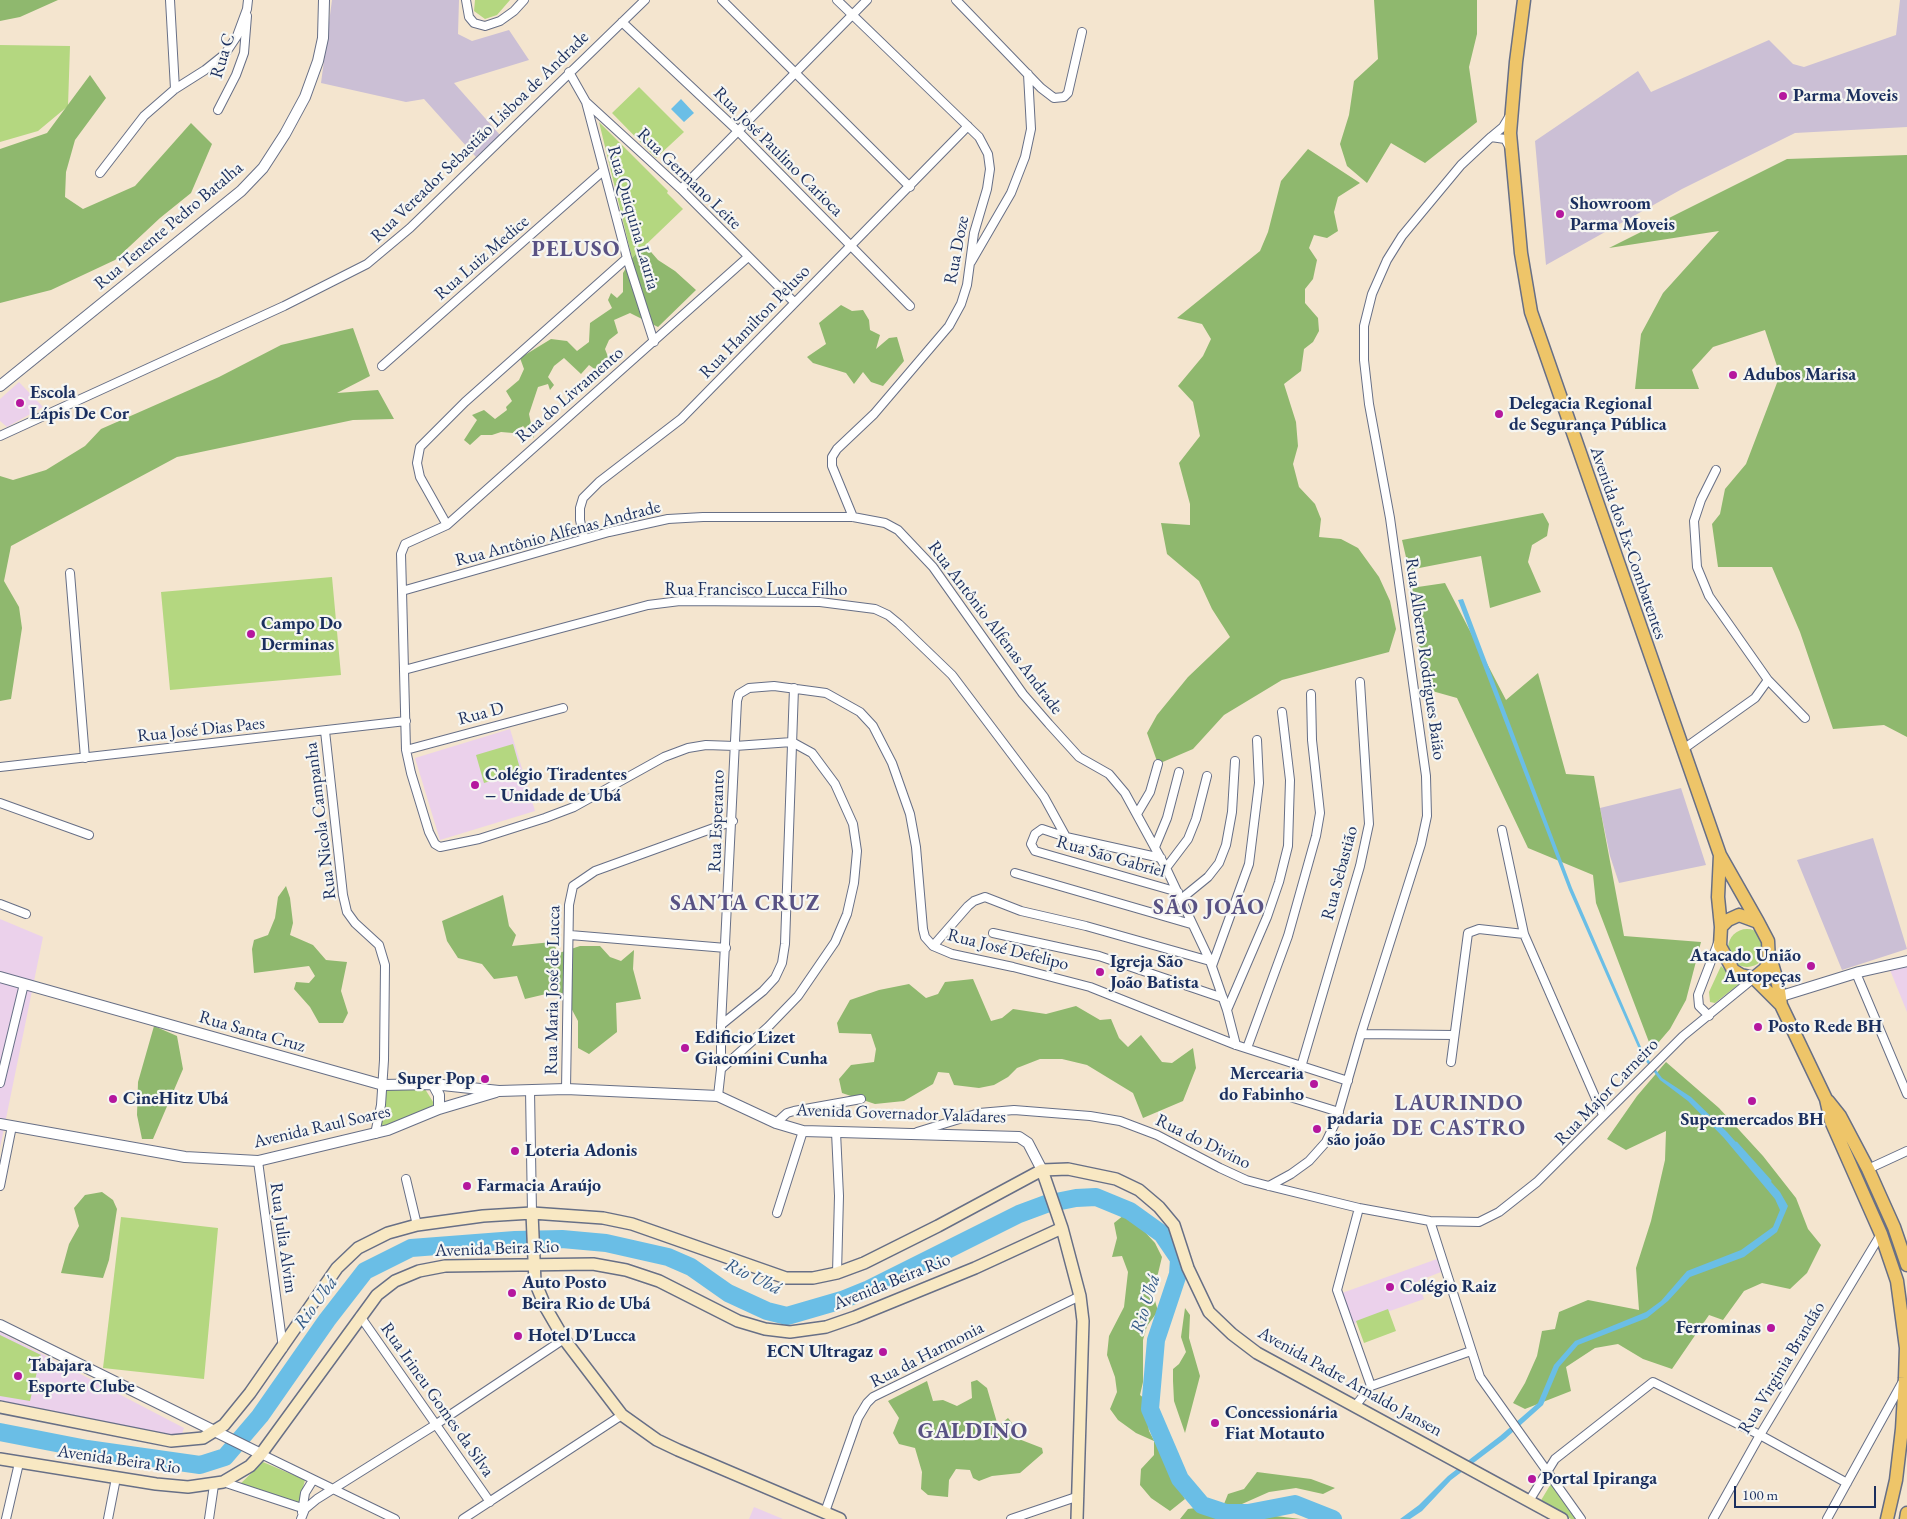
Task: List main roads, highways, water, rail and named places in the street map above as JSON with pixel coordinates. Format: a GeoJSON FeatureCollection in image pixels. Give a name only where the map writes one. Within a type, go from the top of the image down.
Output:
{"type":"FeatureCollection","features":[{"type":"Feature","properties":{"kind":"main road","name":"Avenida dos Ex-Combatentes"},"geometry":{"type":"LineString","coordinates":[[1524,0],[1512,113],[1511,150],[1521,253],[1531,312],[1720,855],[1758,922]]}},
{"type":"Feature","properties":{"kind":"main road","name":"Avenida dos Ex-Combatentes"},"geometry":{"type":"LineString","coordinates":[[1720,855],[1718,897],[1721,927]]}},
{"type":"Feature","properties":{"kind":"main road"},"geometry":{"type":"LineString","coordinates":[[1781,995],[1754,978],[1741,976],[1733,970],[1723,954],[1719,941],[1721,927],[1734,916],[1746,916],[1758,922],[1768,941],[1770,957],[1781,995],[1826,1099],[1831,1121],[1881,1234],[1898,1292],[1906,1348],[1905,1378],[1896,1480],[1887,1519]]}},
{"type":"Feature","properties":{"kind":"main road"},"geometry":{"type":"LineString","coordinates":[[1754,978],[1765,969],[1770,957]]}},
{"type":"Feature","properties":{"kind":"main road"},"geometry":{"type":"LineString","coordinates":[[1826,1099],[1840,1116],[1868,1169],[1894,1227],[1907,1265]]}},
{"type":"Feature","properties":{"kind":"main road","name":"Avenida Padre Arnaldo Jansen"},"geometry":{"type":"LineString","coordinates":[[1044,1173],[1068,1168],[1116,1179],[1139,1190],[1159,1207],[1174,1225],[1186,1262],[1209,1312],[1232,1334],[1257,1353],[1562,1519]]}},
{"type":"Feature","properties":{"kind":"main road"},"geometry":{"type":"LineString","coordinates":[[1044,1173],[1061,1223],[1080,1296],[1083,1341],[1077,1519]]}},
{"type":"Feature","properties":{"kind":"main road","name":"Avenida Beira Rio"},"geometry":{"type":"LineString","coordinates":[[0,1407],[171,1441],[222,1434],[337,1268],[358,1248],[388,1233],[417,1225],[483,1216],[532,1219],[603,1218],[632,1224],[786,1278],[813,1278],[837,1273],[864,1263],[1044,1173]]}},
{"type":"Feature","properties":{"kind":"main road"},"geometry":{"type":"LineString","coordinates":[[532,1219],[533,1259],[538,1289],[564,1339],[622,1416],[657,1440],[671,1447],[840,1519]]}},
{"type":"Feature","properties":{"kind":"main road","name":"Avenida Beira Rio"},"geometry":{"type":"LineString","coordinates":[[0,1459],[116,1478],[180,1486],[218,1483],[250,1466],[261,1454],[360,1316],[377,1296],[395,1281],[419,1271],[445,1266],[533,1259],[593,1264],[626,1270],[660,1281],[738,1321],[765,1329],[790,1332],[826,1327],[855,1318],[975,1268],[1061,1223]]}},
{"type":"Feature","properties":{"kind":"main road"},"geometry":{"type":"LineString","coordinates":[[1906,1519],[1907,1513]]}},
{"type":"Feature","properties":{"kind":"water"},"geometry":{"type":"Polygon","coordinates":[[[681,99],[694,113],[684,122],[671,109],[681,99]]]}},
{"type":"Feature","properties":{"kind":"water"},"geometry":{"type":"Polygon","coordinates":[[[1463,599],[1572,888],[1644,1054],[1662,1078],[1691,1097],[1727,1132],[1780,1192],[1788,1206],[1777,1232],[1744,1257],[1690,1277],[1668,1301],[1647,1318],[1578,1345],[1559,1367],[1543,1405],[1505,1439],[1451,1480],[1422,1511],[1410,1519],[1400,1519],[1419,1505],[1448,1476],[1500,1436],[1538,1403],[1554,1365],[1575,1341],[1646,1312],[1661,1301],[1687,1271],[1741,1250],[1773,1227],[1780,1210],[1775,1199],[1724,1138],[1688,1101],[1660,1080],[1642,1056],[1569,890],[1458,600],[1463,599]]]}},
{"type":"Feature","properties":{"kind":"waterway"},"geometry":{"type":"LineString","coordinates":[[1736,1143],[1770,1181]]}},
{"type":"Feature","properties":{"kind":"waterway","name":"Rio Ubá"},"geometry":{"type":"LineString","coordinates":[[0,1432],[87,1449],[200,1465],[225,1457],[260,1416],[327,1320],[365,1271],[411,1248],[515,1240],[562,1239],[606,1243],[668,1257],[691,1267],[728,1293],[767,1311],[787,1316],[842,1300],[869,1289],[1019,1214],[1046,1204],[1076,1198],[1096,1197],[1130,1211],[1162,1234],[1179,1259],[1178,1274],[1156,1340],[1150,1409],[1180,1479],[1202,1505],[1226,1513],[1248,1513],[1295,1504],[1333,1519]]}},
{"type":"Feature","properties":{"kind":"place","name":"Parma Moveis"},"geometry":{"type":"Point","coordinates":[1783,96]}},
{"type":"Feature","properties":{"kind":"place","name":"Showroom Parma Moveis"},"geometry":{"type":"Point","coordinates":[1560,214]}},
{"type":"Feature","properties":{"kind":"place","name":"Adubos Marisa"},"geometry":{"type":"Point","coordinates":[1733,375]}},
{"type":"Feature","properties":{"kind":"place","name":"Escola Lápis De Cor"},"geometry":{"type":"Point","coordinates":[20,403]}},
{"type":"Feature","properties":{"kind":"place","name":"Delegacia Regional de Segurança Pública"},"geometry":{"type":"Point","coordinates":[1499,414]}},
{"type":"Feature","properties":{"kind":"place","name":"Campo Do Derminas"},"geometry":{"type":"Point","coordinates":[251,634]}},
{"type":"Feature","properties":{"kind":"place","name":"Colégio Tiradentes – Unidade de Ubá"},"geometry":{"type":"Point","coordinates":[475,785]}},
{"type":"Feature","properties":{"kind":"place","name":"Atacado União Autopeças"},"geometry":{"type":"Point","coordinates":[1811,966]}},
{"type":"Feature","properties":{"kind":"place","name":"Igreja São João Batista"},"geometry":{"type":"Point","coordinates":[1100,972]}},
{"type":"Feature","properties":{"kind":"place","name":"Posto Rede BH"},"geometry":{"type":"Point","coordinates":[1758,1027]}},
{"type":"Feature","properties":{"kind":"place","name":"Edificio Lizet Giacomini Cunha"},"geometry":{"type":"Point","coordinates":[685,1048]}},
{"type":"Feature","properties":{"kind":"place","name":"Super Pop"},"geometry":{"type":"Point","coordinates":[485,1079]}},
{"type":"Feature","properties":{"kind":"place","name":"Mercearia do Fabinho"},"geometry":{"type":"Point","coordinates":[1314,1084]}},
{"type":"Feature","properties":{"kind":"place","name":"CineHitz Ubá"},"geometry":{"type":"Point","coordinates":[113,1099]}},
{"type":"Feature","properties":{"kind":"place","name":"Supermercados BH"},"geometry":{"type":"Point","coordinates":[1752,1101]}},
{"type":"Feature","properties":{"kind":"place","name":"padaria são joão"},"geometry":{"type":"Point","coordinates":[1317,1129]}},
{"type":"Feature","properties":{"kind":"place","name":"Loteria Adonis"},"geometry":{"type":"Point","coordinates":[515,1151]}},
{"type":"Feature","properties":{"kind":"place","name":"Farmacia Araújo"},"geometry":{"type":"Point","coordinates":[467,1186]}},
{"type":"Feature","properties":{"kind":"place","name":"Colégio Raiz"},"geometry":{"type":"Point","coordinates":[1390,1287]}},
{"type":"Feature","properties":{"kind":"place","name":"Auto Posto Beira Rio de Ubá"},"geometry":{"type":"Point","coordinates":[512,1293]}},
{"type":"Feature","properties":{"kind":"place","name":"Ferrominas"},"geometry":{"type":"Point","coordinates":[1771,1328]}},
{"type":"Feature","properties":{"kind":"place","name":"Hotel D'Lucca"},"geometry":{"type":"Point","coordinates":[518,1336]}},
{"type":"Feature","properties":{"kind":"place","name":"ECN Ultragaz"},"geometry":{"type":"Point","coordinates":[883,1352]}},
{"type":"Feature","properties":{"kind":"place","name":"Tabajara Esporte Clube"},"geometry":{"type":"Point","coordinates":[18,1376]}},
{"type":"Feature","properties":{"kind":"place","name":"Concessionária Fiat Motauto"},"geometry":{"type":"Point","coordinates":[1215,1423]}},
{"type":"Feature","properties":{"kind":"place","name":"Portal Ipiranga"},"geometry":{"type":"Point","coordinates":[1532,1479]}},
{"type":"Feature","properties":{"kind":"district","name":"PELUSO"},"geometry":{"type":"Point","coordinates":[576,250]}},
{"type":"Feature","properties":{"kind":"district","name":"SANTA CRUZ"},"geometry":{"type":"Point","coordinates":[745,904]}},
{"type":"Feature","properties":{"kind":"district","name":"SÃO JOÃO"},"geometry":{"type":"Point","coordinates":[1209,908]}},
{"type":"Feature","properties":{"kind":"district","name":"LAURINDO DE CASTRO"},"geometry":{"type":"Point","coordinates":[1459,1116]}},
{"type":"Feature","properties":{"kind":"district","name":"GALDINO"},"geometry":{"type":"Point","coordinates":[973,1432]}}]}
